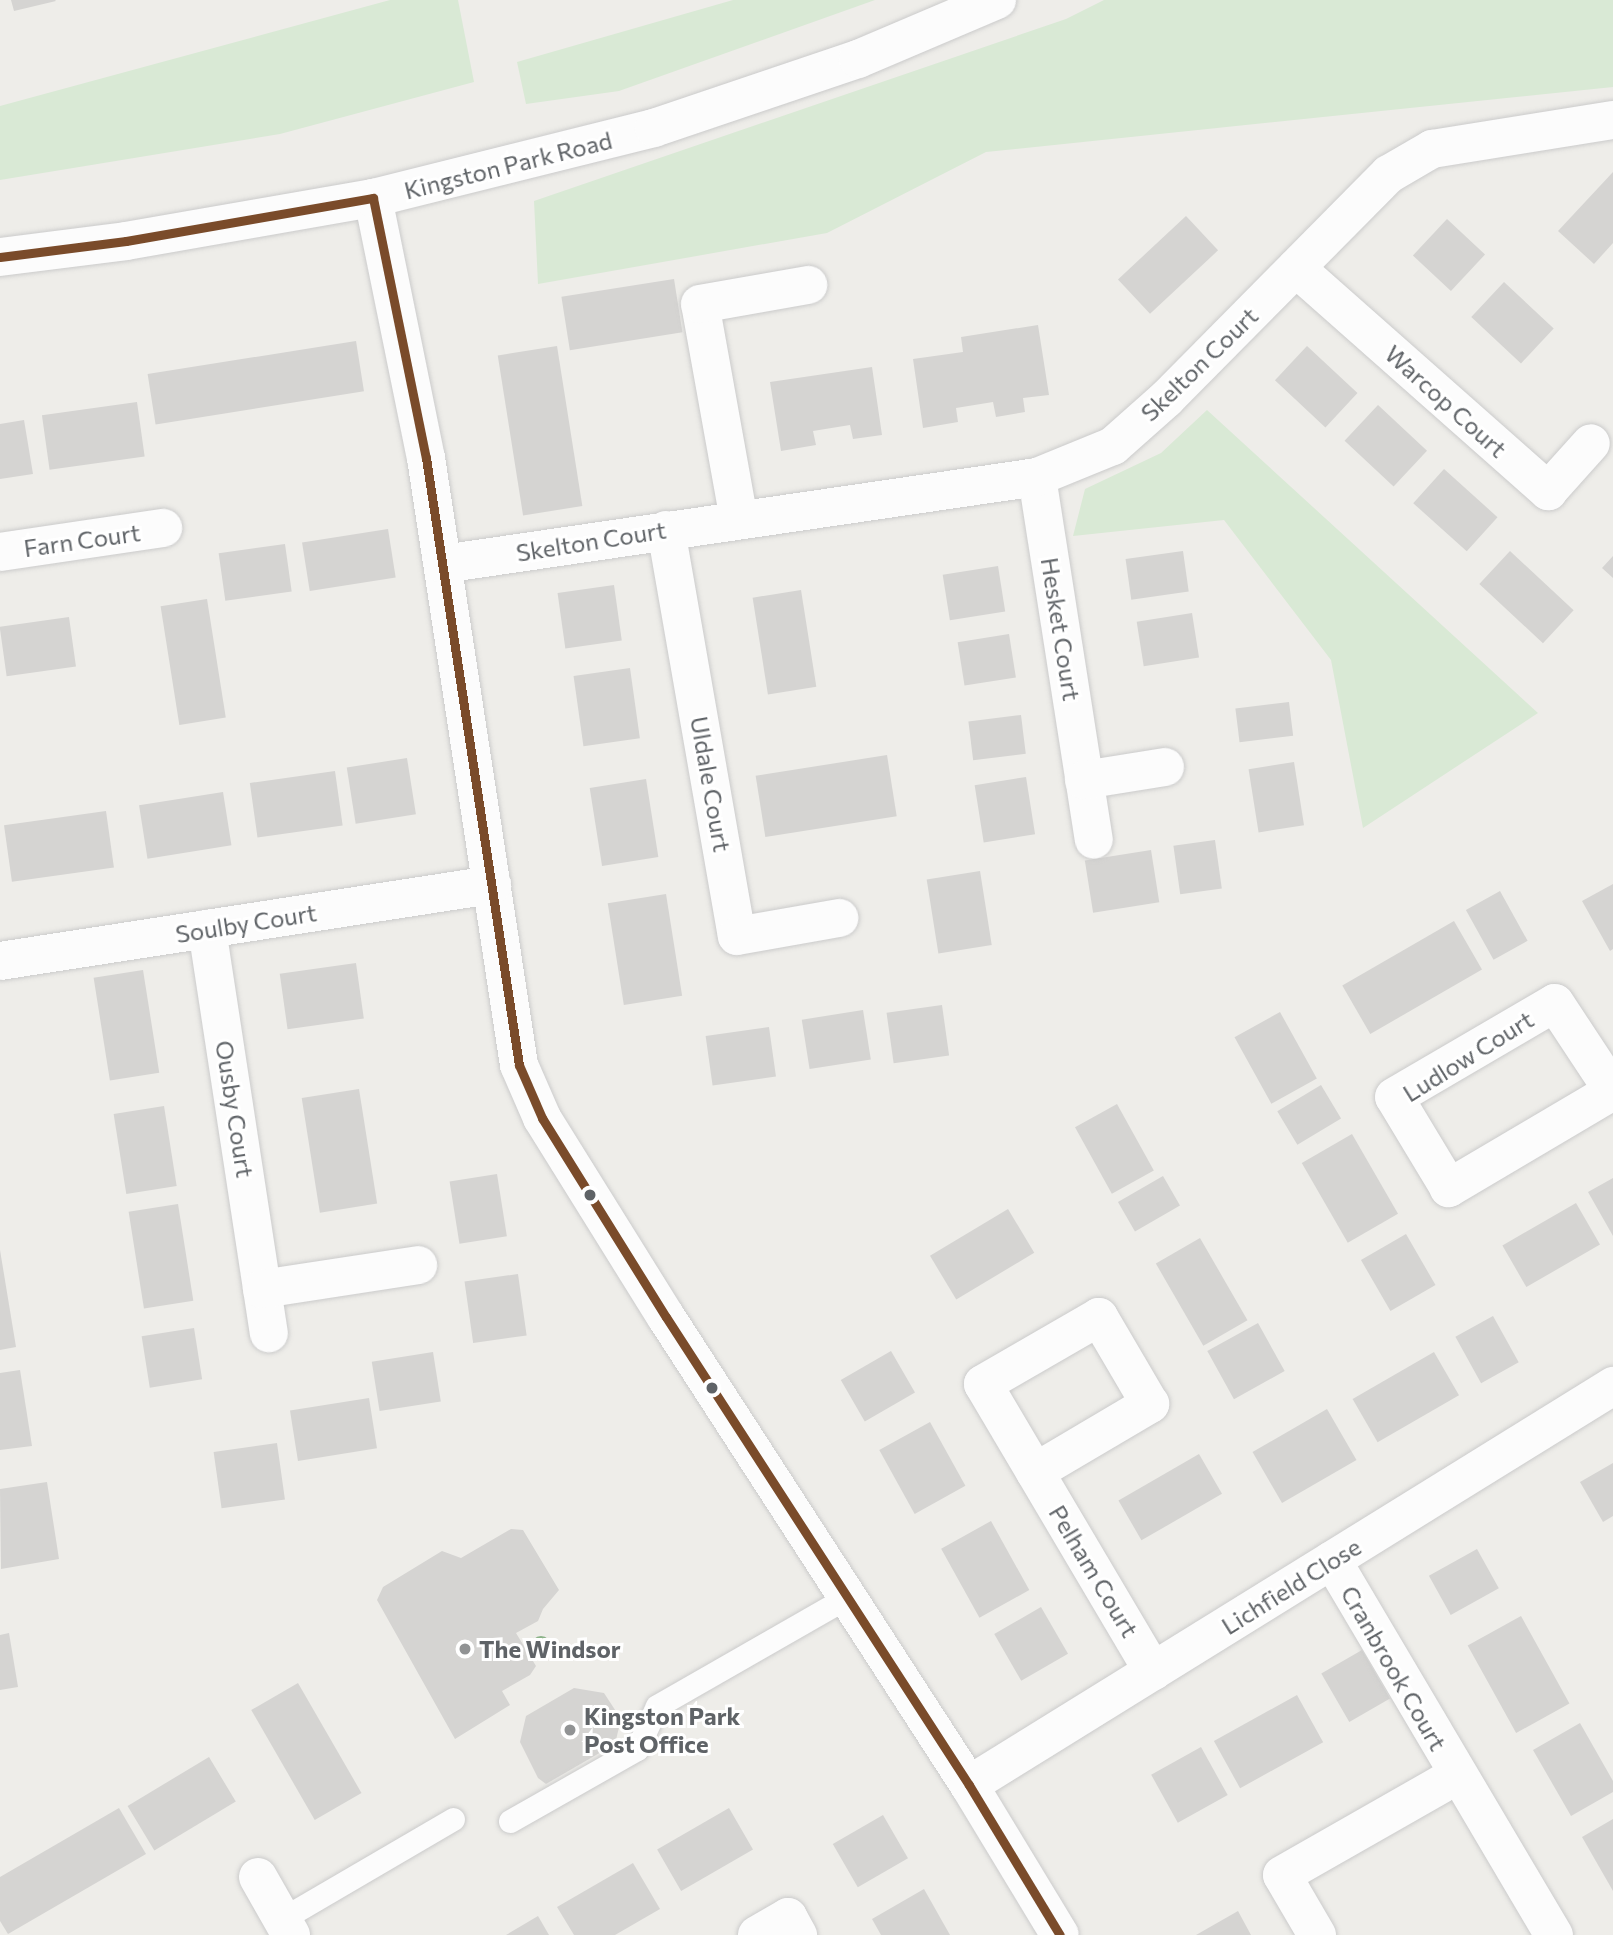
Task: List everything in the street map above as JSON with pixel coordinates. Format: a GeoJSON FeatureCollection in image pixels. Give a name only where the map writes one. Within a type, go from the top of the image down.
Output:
{"type":"FeatureCollection","features":[{"type":"Feature","properties":{"kind":"street","name":"Kingston Park Road"},"geometry":{"type":"LineString","coordinates":[[0,257],[125,241],[373,198],[654,128],[858,59],[998,0]]}},
{"type":"Feature","properties":{"kind":"street","name":"Skelton Court"},"geometry":{"type":"LineString","coordinates":[[443,564],[1037,477],[1113,446],[1167,398],[1389,174],[1432,149],[1613,120]]}},
{"type":"Feature","properties":{"kind":"street"},"geometry":{"type":"LineString","coordinates":[[373,198],[426,458],[519,1065],[542,1118],[969,1785],[1060,1935]]}},
{"type":"Feature","properties":{"kind":"street","name":"Warcop Court"},"geometry":{"type":"LineString","coordinates":[[1296,268],[1548,491],[1591,443]]}},
{"type":"Feature","properties":{"kind":"street"},"geometry":{"type":"LineString","coordinates":[[739,520],[700,304],[808,285]]}},
{"type":"Feature","properties":{"kind":"street","name":"Hesket Court"},"geometry":{"type":"LineString","coordinates":[[1037,477],[1094,840]]}},
{"type":"Feature","properties":{"kind":"street","name":"Farn Court"},"geometry":{"type":"LineString","coordinates":[[0,552],[163,528]]}},
{"type":"Feature","properties":{"kind":"street","name":"Uldale Court"},"geometry":{"type":"LineString","coordinates":[[666,530],[737,936],[839,918]]}},
{"type":"Feature","properties":{"kind":"street"},"geometry":{"type":"LineString","coordinates":[[1084,780],[1166,767]]}},
{"type":"Feature","properties":{"kind":"street","name":"Soulby Court"},"geometry":{"type":"LineString","coordinates":[[0,961],[492,886]]}},
{"type":"Feature","properties":{"kind":"street","name":"Ousby Court"},"geometry":{"type":"LineString","coordinates":[[207,929],[269,1333]]}},
{"type":"Feature","properties":{"kind":"street","name":"Ludlow Court"},"geometry":{"type":"LineString","coordinates":[[1555,1003],[1613,1091],[1449,1188],[1394,1097],[1555,1003]]}},
{"type":"Feature","properties":{"kind":"street"},"geometry":{"type":"LineString","coordinates":[[262,1289],[418,1265]]}},
{"type":"Feature","properties":{"kind":"street","name":"Lichfield Close"},"geometry":{"type":"LineString","coordinates":[[969,1785],[1613,1387]]}},
{"type":"Feature","properties":{"kind":"street","name":"Pelham Court"},"geometry":{"type":"LineString","coordinates":[[1035,1472],[1153,1671]]}},
{"type":"Feature","properties":{"kind":"street","name":"Cranbrook Court"},"geometry":{"type":"LineString","coordinates":[[1332,1560],[1554,1935]]}},
{"type":"Feature","properties":{"kind":"street","name":"Cranbrook Court"},"geometry":{"type":"LineString","coordinates":[[1317,1935],[1282,1875],[1457,1775]]}},
{"type":"Feature","properties":{"kind":"street"},"geometry":{"type":"LineString","coordinates":[[258,1877],[287,1927]]}},
{"type":"Feature","properties":{"kind":"street"},"geometry":{"type":"LineString","coordinates":[[757,1935],[788,1917],[798,1935]]}},
{"type":"Feature","properties":{"kind":"lane"},"geometry":{"type":"LineString","coordinates":[[510,1821],[638,1749],[657,1706],[847,1597]]}},
{"type":"Feature","properties":{"kind":"lane"},"geometry":{"type":"LineString","coordinates":[[287,1927],[453,1819]]}},
{"type":"Feature","properties":{"kind":"green space"},"geometry":{"type":"Polygon","coordinates":[[[390,0],[458,0],[474,82],[280,134],[0,180],[0,106],[390,0]]]}},
{"type":"Feature","properties":{"kind":"green space"},"geometry":{"type":"Polygon","coordinates":[[[733,0],[875,0],[619,91],[526,104],[517,62],[733,0]]]}},
{"type":"Feature","properties":{"kind":"green space"},"geometry":{"type":"Polygon","coordinates":[[[1104,0],[1613,0],[1613,87],[986,152],[827,233],[538,284],[534,201],[1066,19],[1104,0]]]}},
{"type":"Feature","properties":{"kind":"green space"},"geometry":{"type":"Polygon","coordinates":[[[1207,410],[1538,713],[1363,828],[1331,660],[1224,520],[1073,536],[1085,489],[1161,453],[1207,410]]]}},
{"type":"Feature","properties":{"kind":"building"},"geometry":{"type":"Polygon","coordinates":[[[11,0],[55,0],[56,1],[14,11],[11,0]]]}},
{"type":"Feature","properties":{"kind":"building"},"geometry":{"type":"Polygon","coordinates":[[[1613,172],[1613,243],[1594,264],[1558,231],[1613,172]]]}},
{"type":"Feature","properties":{"kind":"building"},"geometry":{"type":"Polygon","coordinates":[[[1186,216],[1218,250],[1150,314],[1118,279],[1186,216]]]}},
{"type":"Feature","properties":{"kind":"building"},"geometry":{"type":"Polygon","coordinates":[[[1447,219],[1485,254],[1451,291],[1413,256],[1447,219]]]}},
{"type":"Feature","properties":{"kind":"building"},"geometry":{"type":"Polygon","coordinates":[[[674,279],[682,332],[570,350],[561,297],[674,279]]]}},
{"type":"Feature","properties":{"kind":"building"},"geometry":{"type":"Polygon","coordinates":[[[1504,282],[1554,328],[1521,363],[1471,317],[1504,282]]]}},
{"type":"Feature","properties":{"kind":"building"},"geometry":{"type":"Polygon","coordinates":[[[1038,325],[1049,395],[1023,398],[1025,412],[996,417],[993,402],[956,408],[958,422],[923,428],[913,359],[963,352],[961,337],[1038,325]]]}},
{"type":"Feature","properties":{"kind":"building"},"geometry":{"type":"Polygon","coordinates":[[[356,341],[364,391],[156,424],[148,374],[356,341]]]}},
{"type":"Feature","properties":{"kind":"building"},"geometry":{"type":"Polygon","coordinates":[[[557,346],[582,506],[523,515],[498,355],[557,346]]]}},
{"type":"Feature","properties":{"kind":"building"},"geometry":{"type":"Polygon","coordinates":[[[1307,346],[1357,393],[1325,427],[1275,380],[1307,346]]]}},
{"type":"Feature","properties":{"kind":"building"},"geometry":{"type":"Polygon","coordinates":[[[872,367],[882,435],[853,439],[850,425],[813,431],[816,445],[781,451],[770,382],[872,367]]]}},
{"type":"Feature","properties":{"kind":"building"},"geometry":{"type":"Polygon","coordinates":[[[137,402],[145,456],[50,470],[42,415],[137,402]]]}},
{"type":"Feature","properties":{"kind":"building"},"geometry":{"type":"Polygon","coordinates":[[[1378,405],[1427,451],[1394,487],[1345,441],[1378,405]]]}},
{"type":"Feature","properties":{"kind":"building"},"geometry":{"type":"Polygon","coordinates":[[[24,420],[33,474],[0,479],[0,424],[24,420]]]}},
{"type":"Feature","properties":{"kind":"building"},"geometry":{"type":"Polygon","coordinates":[[[1444,469],[1498,517],[1467,551],[1413,503],[1444,469]]]}},
{"type":"Feature","properties":{"kind":"building"},"geometry":{"type":"Polygon","coordinates":[[[388,529],[396,577],[310,591],[302,543],[388,529]]]}},
{"type":"Feature","properties":{"kind":"building"},"geometry":{"type":"Polygon","coordinates":[[[285,544],[292,592],[225,601],[219,553],[285,544]]]}},
{"type":"Feature","properties":{"kind":"building"},"geometry":{"type":"Polygon","coordinates":[[[1183,551],[1189,592],[1131,600],[1126,559],[1183,551]]]}},
{"type":"Feature","properties":{"kind":"building"},"geometry":{"type":"Polygon","coordinates":[[[1510,551],[1574,610],[1543,643],[1479,584],[1510,551]]]}},
{"type":"Feature","properties":{"kind":"building"},"geometry":{"type":"Polygon","coordinates":[[[1613,556],[1613,578],[1602,568],[1613,556]]]}},
{"type":"Feature","properties":{"kind":"building"},"geometry":{"type":"Polygon","coordinates":[[[998,566],[1005,611],[950,620],[943,575],[998,566]]]}},
{"type":"Feature","properties":{"kind":"building"},"geometry":{"type":"Polygon","coordinates":[[[614,585],[622,640],[565,648],[558,593],[614,585]]]}},
{"type":"Feature","properties":{"kind":"building"},"geometry":{"type":"Polygon","coordinates":[[[801,590],[816,687],[768,694],[753,598],[801,590]]]}},
{"type":"Feature","properties":{"kind":"building"},"geometry":{"type":"Polygon","coordinates":[[[207,599],[226,718],[179,725],[161,606],[207,599]]]}},
{"type":"Feature","properties":{"kind":"building"},"geometry":{"type":"Polygon","coordinates":[[[1192,613],[1199,657],[1144,666],[1137,622],[1192,613]]]}},
{"type":"Feature","properties":{"kind":"building"},"geometry":{"type":"Polygon","coordinates":[[[69,617],[76,667],[7,676],[0,627],[69,617]]]}},
{"type":"Feature","properties":{"kind":"building"},"geometry":{"type":"Polygon","coordinates":[[[1009,634],[1016,677],[965,686],[958,642],[1009,634]]]}},
{"type":"Feature","properties":{"kind":"building"},"geometry":{"type":"Polygon","coordinates":[[[630,668],[640,738],[583,746],[574,676],[630,668]]]}},
{"type":"Feature","properties":{"kind":"building"},"geometry":{"type":"Polygon","coordinates":[[[1289,702],[1293,736],[1240,742],[1235,709],[1289,702]]]}},
{"type":"Feature","properties":{"kind":"building"},"geometry":{"type":"Polygon","coordinates":[[[1021,715],[1026,754],[973,760],[968,721],[1021,715]]]}},
{"type":"Feature","properties":{"kind":"building"},"geometry":{"type":"Polygon","coordinates":[[[887,755],[897,816],[765,837],[756,776],[887,755]]]}},
{"type":"Feature","properties":{"kind":"building"},"geometry":{"type":"Polygon","coordinates":[[[407,758],[416,814],[356,824],[347,768],[407,758]]]}},
{"type":"Feature","properties":{"kind":"building"},"geometry":{"type":"Polygon","coordinates":[[[1294,762],[1304,825],[1259,832],[1249,769],[1294,762]]]}},
{"type":"Feature","properties":{"kind":"building"},"geometry":{"type":"Polygon","coordinates":[[[335,771],[343,825],[257,837],[250,783],[335,771]]]}},
{"type":"Feature","properties":{"kind":"building"},"geometry":{"type":"Polygon","coordinates":[[[1026,777],[1035,834],[984,842],[975,785],[1026,777]]]}},
{"type":"Feature","properties":{"kind":"building"},"geometry":{"type":"Polygon","coordinates":[[[646,779],[658,857],[602,866],[590,788],[646,779]]]}},
{"type":"Feature","properties":{"kind":"building"},"geometry":{"type":"Polygon","coordinates":[[[223,792],[231,845],[147,859],[139,805],[223,792]]]}},
{"type":"Feature","properties":{"kind":"building"},"geometry":{"type":"Polygon","coordinates":[[[106,811],[114,867],[12,882],[4,825],[106,811]]]}},
{"type":"Feature","properties":{"kind":"building"},"geometry":{"type":"Polygon","coordinates":[[[1215,840],[1222,889],[1180,894],[1173,846],[1215,840]]]}},
{"type":"Feature","properties":{"kind":"building"},"geometry":{"type":"Polygon","coordinates":[[[1151,850],[1159,902],[1093,913],[1085,860],[1151,850]]]}},
{"type":"Feature","properties":{"kind":"building"},"geometry":{"type":"Polygon","coordinates":[[[980,871],[992,945],[938,954],[927,879],[980,871]]]}},
{"type":"Feature","properties":{"kind":"building"},"geometry":{"type":"Polygon","coordinates":[[[1613,884],[1613,949],[1610,951],[1582,901],[1613,884]]]}},
{"type":"Feature","properties":{"kind":"building"},"geometry":{"type":"Polygon","coordinates":[[[1500,891],[1528,941],[1494,960],[1466,910],[1500,891]]]}},
{"type":"Feature","properties":{"kind":"building"},"geometry":{"type":"Polygon","coordinates":[[[666,894],[682,996],[624,1005],[608,903],[666,894]]]}},
{"type":"Feature","properties":{"kind":"building"},"geometry":{"type":"Polygon","coordinates":[[[1454,921],[1482,969],[1370,1034],[1342,985],[1454,921]]]}},
{"type":"Feature","properties":{"kind":"building"},"geometry":{"type":"Polygon","coordinates":[[[356,963],[364,1018],[288,1029],[280,974],[356,963]]]}},
{"type":"Feature","properties":{"kind":"building"},"geometry":{"type":"Polygon","coordinates":[[[143,970],[159,1073],[110,1081],[94,978],[143,970]]]}},
{"type":"Feature","properties":{"kind":"building"},"geometry":{"type":"Polygon","coordinates":[[[942,1005],[949,1056],[894,1063],[887,1013],[942,1005]]]}},
{"type":"Feature","properties":{"kind":"building"},"geometry":{"type":"Polygon","coordinates":[[[863,1010],[871,1059],[810,1069],[802,1020],[863,1010]]]}},
{"type":"Feature","properties":{"kind":"building"},"geometry":{"type":"Polygon","coordinates":[[[1280,1012],[1317,1078],[1271,1104],[1235,1037],[1280,1012]]]}},
{"type":"Feature","properties":{"kind":"building"},"geometry":{"type":"Polygon","coordinates":[[[769,1027],[776,1077],[713,1085],[706,1036],[769,1027]]]}},
{"type":"Feature","properties":{"kind":"building"},"geometry":{"type":"Polygon","coordinates":[[[1321,1085],[1341,1118],[1297,1145],[1277,1111],[1321,1085]]]}},
{"type":"Feature","properties":{"kind":"building"},"geometry":{"type":"Polygon","coordinates":[[[359,1089],[377,1204],[320,1213],[302,1098],[359,1089]]]}},
{"type":"Feature","properties":{"kind":"building"},"geometry":{"type":"Polygon","coordinates":[[[1117,1104],[1154,1170],[1112,1194],[1075,1127],[1117,1104]]]}},
{"type":"Feature","properties":{"kind":"building"},"geometry":{"type":"Polygon","coordinates":[[[164,1106],[177,1186],[126,1194],[114,1114],[164,1106]]]}},
{"type":"Feature","properties":{"kind":"building"},"geometry":{"type":"Polygon","coordinates":[[[1352,1134],[1398,1214],[1348,1243],[1302,1163],[1352,1134]]]}},
{"type":"Feature","properties":{"kind":"building"},"geometry":{"type":"Polygon","coordinates":[[[497,1174],[507,1236],[459,1244],[450,1182],[497,1174]]]}},
{"type":"Feature","properties":{"kind":"building"},"geometry":{"type":"Polygon","coordinates":[[[1163,1176],[1180,1205],[1135,1231],[1118,1202],[1163,1176]]]}},
{"type":"Feature","properties":{"kind":"building"},"geometry":{"type":"Polygon","coordinates":[[[1613,1178],[1613,1236],[1588,1192],[1613,1178]]]}},
{"type":"Feature","properties":{"kind":"building"},"geometry":{"type":"Polygon","coordinates":[[[1576,1203],[1600,1245],[1526,1287],[1502,1246],[1576,1203]]]}},
{"type":"Feature","properties":{"kind":"building"},"geometry":{"type":"Polygon","coordinates":[[[178,1204],[193,1301],[144,1309],[129,1212],[178,1204]]]}},
{"type":"Feature","properties":{"kind":"building"},"geometry":{"type":"Polygon","coordinates":[[[1008,1209],[1034,1253],[956,1300],[930,1256],[1008,1209]]]}},
{"type":"Feature","properties":{"kind":"building"},"geometry":{"type":"Polygon","coordinates":[[[1406,1234],[1436,1285],[1390,1311],[1361,1260],[1406,1234]]]}},
{"type":"Feature","properties":{"kind":"building"},"geometry":{"type":"Polygon","coordinates":[[[1200,1238],[1248,1320],[1203,1346],[1156,1264],[1200,1238]]]}},
{"type":"Feature","properties":{"kind":"building"},"geometry":{"type":"Polygon","coordinates":[[[0,1250],[16,1347],[0,1350],[0,1250]]]}},
{"type":"Feature","properties":{"kind":"building"},"geometry":{"type":"Polygon","coordinates":[[[518,1274],[527,1335],[473,1343],[465,1282],[518,1274]]]}},
{"type":"Feature","properties":{"kind":"building"},"geometry":{"type":"Polygon","coordinates":[[[1493,1316],[1519,1362],[1481,1383],[1455,1337],[1493,1316]]]}},
{"type":"Feature","properties":{"kind":"building"},"geometry":{"type":"Polygon","coordinates":[[[1258,1323],[1285,1371],[1234,1399],[1207,1351],[1258,1323]]]}},
{"type":"Feature","properties":{"kind":"building"},"geometry":{"type":"Polygon","coordinates":[[[194,1328],[202,1379],[150,1388],[142,1336],[194,1328]]]}},
{"type":"Feature","properties":{"kind":"building"},"geometry":{"type":"Polygon","coordinates":[[[891,1351],[915,1393],[865,1422],[841,1380],[891,1351]]]}},
{"type":"Feature","properties":{"kind":"building"},"geometry":{"type":"Polygon","coordinates":[[[433,1352],[441,1401],[380,1411],[372,1362],[433,1352]]]}},
{"type":"Feature","properties":{"kind":"building"},"geometry":{"type":"Polygon","coordinates":[[[1434,1352],[1459,1395],[1378,1442],[1353,1399],[1434,1352]]]}},
{"type":"Feature","properties":{"kind":"building"},"geometry":{"type":"Polygon","coordinates":[[[20,1370],[32,1446],[0,1450],[0,1373],[20,1370]]]}},
{"type":"Feature","properties":{"kind":"building"},"geometry":{"type":"Polygon","coordinates":[[[369,1398],[377,1448],[298,1461],[290,1411],[369,1398]]]}},
{"type":"Feature","properties":{"kind":"building"},"geometry":{"type":"Polygon","coordinates":[[[1327,1409],[1356,1460],[1282,1503],[1253,1452],[1327,1409]]]}},
{"type":"Feature","properties":{"kind":"building"},"geometry":{"type":"Polygon","coordinates":[[[930,1422],[965,1486],[915,1514],[879,1450],[930,1422]]]}},
{"type":"Feature","properties":{"kind":"building"},"geometry":{"type":"Polygon","coordinates":[[[277,1443],[285,1499],[222,1508],[214,1452],[277,1443]]]}},
{"type":"Feature","properties":{"kind":"building"},"geometry":{"type":"Polygon","coordinates":[[[1199,1454],[1222,1494],[1141,1540],[1118,1500],[1199,1454]]]}},
{"type":"Feature","properties":{"kind":"building"},"geometry":{"type":"Polygon","coordinates":[[[1613,1463],[1613,1516],[1603,1522],[1580,1482],[1613,1463]]]}},
{"type":"Feature","properties":{"kind":"building"},"geometry":{"type":"Polygon","coordinates":[[[47,1482],[59,1559],[1,1569],[0,1489],[47,1482]]]}},
{"type":"Feature","properties":{"kind":"building"},"geometry":{"type":"Polygon","coordinates":[[[991,1521],[1029,1590],[979,1618],[941,1549],[991,1521]]]}},
{"type":"Feature","properties":{"kind":"building","name":"The Windsor"},"geometry":{"type":"Polygon","coordinates":[[[511,1529],[523,1530],[559,1590],[543,1609],[538,1621],[516,1633],[536,1666],[530,1675],[502,1691],[510,1705],[455,1739],[377,1600],[383,1587],[442,1551],[461,1558],[511,1529]]]}},
{"type":"Feature","properties":{"kind":"building"},"geometry":{"type":"Polygon","coordinates":[[[1477,1549],[1499,1588],[1451,1615],[1429,1576],[1477,1549]]]}},
{"type":"Feature","properties":{"kind":"building"},"geometry":{"type":"Polygon","coordinates":[[[1041,1607],[1068,1654],[1021,1681],[994,1634],[1041,1607]]]}},
{"type":"Feature","properties":{"kind":"building"},"geometry":{"type":"Polygon","coordinates":[[[1521,1616],[1569,1703],[1516,1733],[1468,1646],[1521,1616]]]}},
{"type":"Feature","properties":{"kind":"building"},"geometry":{"type":"Polygon","coordinates":[[[9,1633],[18,1687],[0,1690],[0,1635],[9,1633]]]}},
{"type":"Feature","properties":{"kind":"building"},"geometry":{"type":"Polygon","coordinates":[[[1362,1650],[1390,1698],[1349,1722],[1321,1674],[1362,1650]]]}},
{"type":"Feature","properties":{"kind":"building"},"geometry":{"type":"Polygon","coordinates":[[[298,1683],[362,1793],[315,1820],[251,1710],[298,1683]]]}},
{"type":"Feature","properties":{"kind":"building","name":"Kingston Park Post Office"},"geometry":{"type":"Polygon","coordinates":[[[574,1688],[604,1693],[621,1719],[615,1744],[546,1784],[538,1778],[520,1742],[526,1716],[574,1688]]]}},
{"type":"Feature","properties":{"kind":"building"},"geometry":{"type":"Polygon","coordinates":[[[1297,1695],[1323,1742],[1240,1788],[1214,1741],[1297,1695]]]}},
{"type":"Feature","properties":{"kind":"building"},"geometry":{"type":"Polygon","coordinates":[[[1580,1723],[1613,1781],[1613,1792],[1571,1816],[1533,1750],[1580,1723]]]}},
{"type":"Feature","properties":{"kind":"building"},"geometry":{"type":"Polygon","coordinates":[[[1201,1747],[1228,1795],[1178,1823],[1151,1775],[1201,1747]]]}},
{"type":"Feature","properties":{"kind":"building"},"geometry":{"type":"Polygon","coordinates":[[[209,1757],[236,1802],[154,1851],[128,1806],[209,1757]]]}},
{"type":"Feature","properties":{"kind":"building"},"geometry":{"type":"Polygon","coordinates":[[[119,1808],[146,1854],[8,1934],[0,1921],[0,1877],[119,1808]]]}},
{"type":"Feature","properties":{"kind":"building"},"geometry":{"type":"Polygon","coordinates":[[[729,1808],[753,1850],[681,1891],[657,1850],[729,1808]]]}},
{"type":"Feature","properties":{"kind":"building"},"geometry":{"type":"Polygon","coordinates":[[[883,1815],[908,1858],[858,1887],[833,1844],[883,1815]]]}},
{"type":"Feature","properties":{"kind":"building"},"geometry":{"type":"Polygon","coordinates":[[[1613,1819],[1613,1891],[1582,1837],[1613,1819]]]}},
{"type":"Feature","properties":{"kind":"building"},"geometry":{"type":"Polygon","coordinates":[[[633,1863],[660,1909],[615,1935],[574,1935],[557,1907],[633,1863]]]}},
{"type":"Feature","properties":{"kind":"building"},"geometry":{"type":"Polygon","coordinates":[[[924,1889],[950,1935],[881,1935],[872,1919],[924,1889]]]}},
{"type":"Feature","properties":{"kind":"building"},"geometry":{"type":"Polygon","coordinates":[[[1238,1911],[1251,1935],[1196,1935],[1238,1911]]]}},
{"type":"Feature","properties":{"kind":"building"},"geometry":{"type":"Polygon","coordinates":[[[538,1916],[549,1935],[506,1935],[538,1916]]]}},
{"type":"Feature","properties":{"kind":"transit line"},"geometry":{"type":"LineString","coordinates":[[0,257],[126,241],[373,198],[426,458],[519,1065],[542,1118],[666,1317],[969,1785],[1060,1935]]}},
{"type":"Feature","properties":{"kind":"place","name":"The Windsor"},"geometry":{"type":"Point","coordinates":[465,1649]}},
{"type":"Feature","properties":{"kind":"place","name":"Kingston Park Post Office"},"geometry":{"type":"Point","coordinates":[570,1730]}}]}
